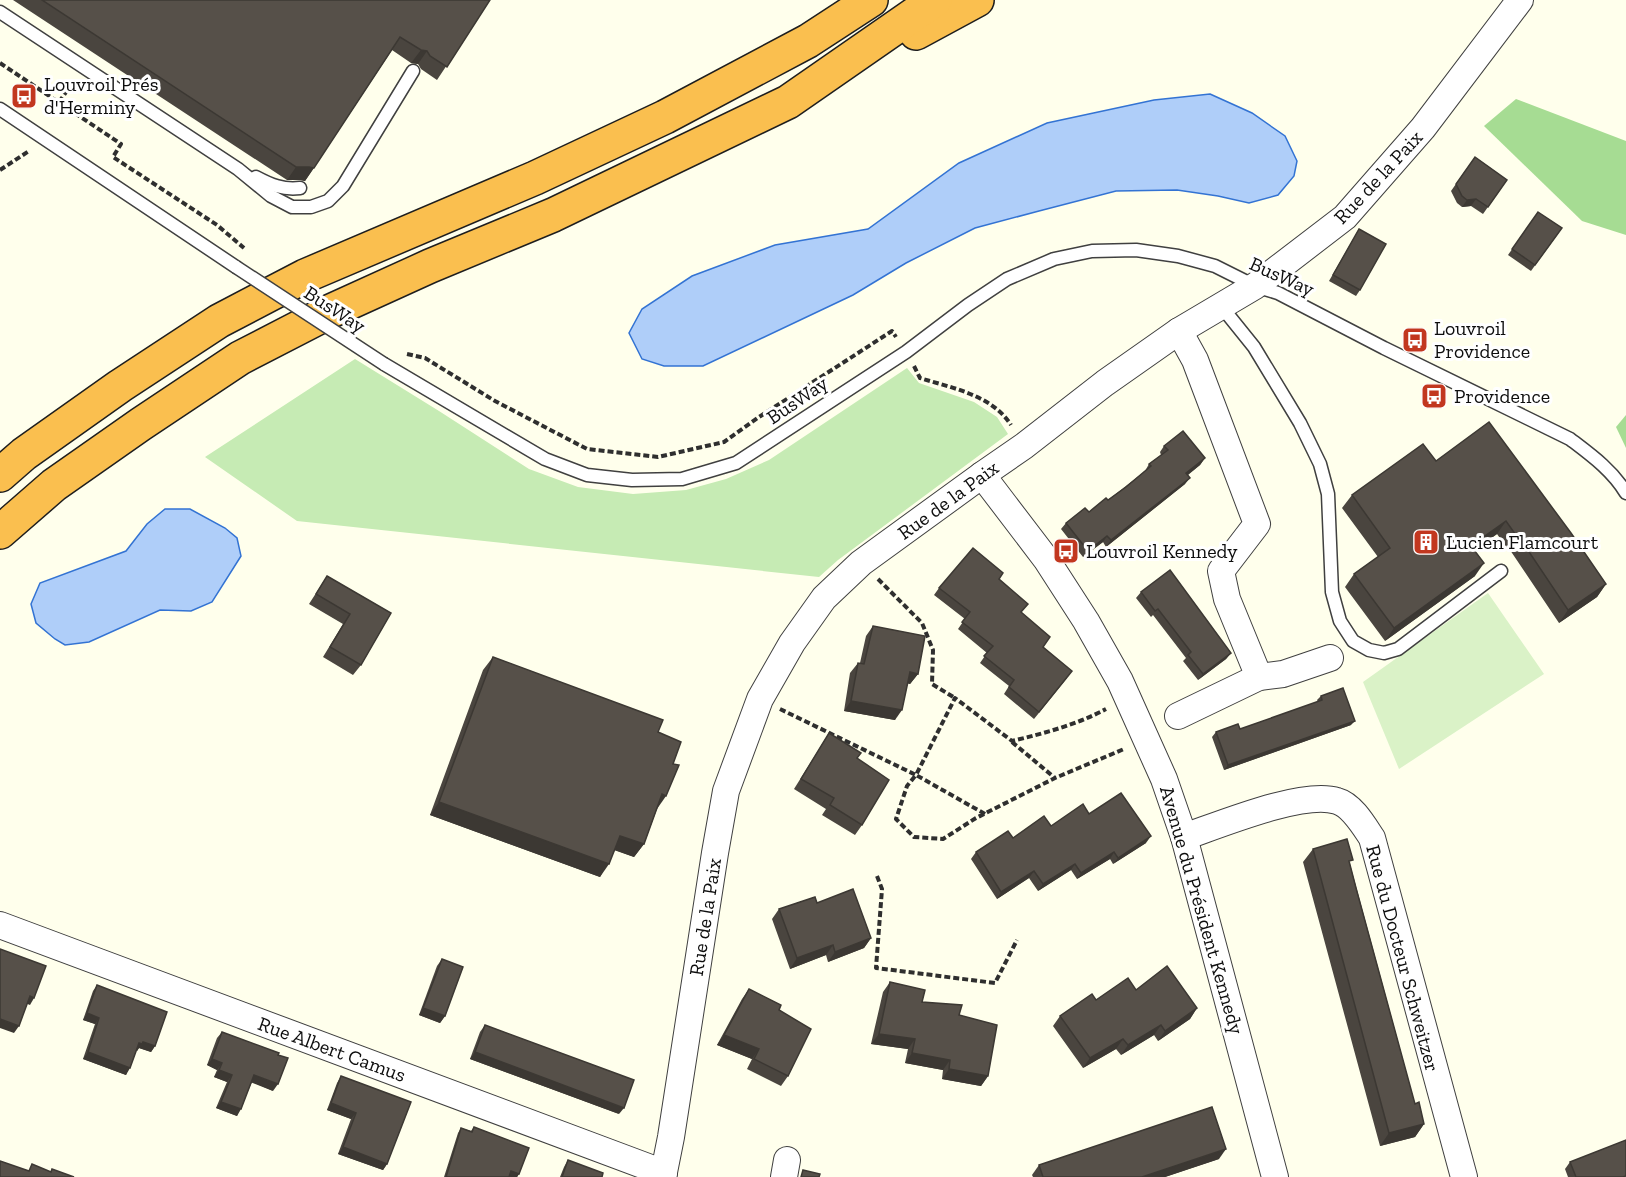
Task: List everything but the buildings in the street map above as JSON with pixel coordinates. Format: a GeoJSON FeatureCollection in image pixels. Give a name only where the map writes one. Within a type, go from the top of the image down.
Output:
{"type":"FeatureCollection","features":[{"type":"Feature","properties":{"kind":"highway"},"geometry":{"type":"LineString","coordinates":[[0,475],[24,454],[120,386],[219,321],[305,276],[535,178],[665,117],[808,41],[871,0]]}},
{"type":"Feature","properties":{"kind":"highway"},"geometry":{"type":"LineString","coordinates":[[788,102],[935,0]]}},
{"type":"Feature","properties":{"kind":"highway"},"geometry":{"type":"LineString","coordinates":[[0,532],[54,486],[240,358],[331,311],[430,266],[553,215],[788,102],[977,0]]}},
{"type":"Feature","properties":{"kind":"street","name":"Rue de la Paix"},"geometry":{"type":"LineString","coordinates":[[663,1175],[726,791],[759,699],[792,643],[824,598],[861,563],[1024,446],[1105,383],[1179,331],[1255,286],[1345,217],[1423,128],[1520,0]]}},
{"type":"Feature","properties":{"kind":"street"},"geometry":{"type":"LineString","coordinates":[[1179,331],[1195,360],[1257,524],[1221,571],[1227,599],[1258,677]]}},
{"type":"Feature","properties":{"kind":"street","name":"Avenue du Président Kennedy"},"geometry":{"type":"LineString","coordinates":[[982,475],[1052,568],[1086,621],[1128,698],[1164,779],[1184,837],[1275,1177]]}},
{"type":"Feature","properties":{"kind":"street"},"geometry":{"type":"LineString","coordinates":[[1178,716],[1258,677],[1283,674],[1330,658]]}},
{"type":"Feature","properties":{"kind":"street","name":"Rue du Docteur Schweitzer"},"geometry":{"type":"LineString","coordinates":[[1184,837],[1271,808],[1310,798],[1339,801],[1357,816],[1372,838],[1464,1177]]}},
{"type":"Feature","properties":{"kind":"street","name":"Rue Albert Camus"},"geometry":{"type":"LineString","coordinates":[[0,925],[663,1175]]}},
{"type":"Feature","properties":{"kind":"lane"},"geometry":{"type":"LineString","coordinates":[[0,12],[238,169],[271,196],[292,207],[310,207],[328,201],[343,186],[413,71]]}},
{"type":"Feature","properties":{"kind":"lane","name":"BusWay"},"geometry":{"type":"LineString","coordinates":[[0,109],[384,364],[545,459],[587,475],[632,480],[682,479],[736,463],[906,352],[1007,279],[1054,259],[1092,251],[1136,250],[1178,255],[1215,266],[1255,286],[1278,293],[1570,439],[1596,458],[1620,483],[1626,493]]}},
{"type":"Feature","properties":{"kind":"lane"},"geometry":{"type":"LineString","coordinates":[[238,169],[287,190],[300,188]]}},
{"type":"Feature","properties":{"kind":"lane"},"geometry":{"type":"LineString","coordinates":[[1221,306],[1254,347],[1300,423],[1320,464],[1328,494],[1332,592],[1340,621],[1353,641],[1369,650],[1384,652],[1398,649],[1501,571]]}},
{"type":"Feature","properties":{"kind":"path"},"geometry":{"type":"LineString","coordinates":[[0,63],[121,144],[113,157],[216,225],[252,255]]}},
{"type":"Feature","properties":{"kind":"path"},"geometry":{"type":"LineString","coordinates":[[406,354],[424,358],[495,400],[587,449],[658,457],[724,442],[892,331],[920,378],[976,396],[1005,416],[1024,446]]}},
{"type":"Feature","properties":{"kind":"path"},"geometry":{"type":"LineString","coordinates":[[861,563],[922,622],[933,650],[932,684],[955,698],[1012,741],[1055,778]]}},
{"type":"Feature","properties":{"kind":"path"},"geometry":{"type":"LineString","coordinates":[[955,698],[916,775],[907,786],[896,819],[914,837],[943,839],[985,814],[1055,778],[1147,739]]}},
{"type":"Feature","properties":{"kind":"path"},"geometry":{"type":"LineString","coordinates":[[1012,741],[1054,731],[1086,720],[1128,698]]}},
{"type":"Feature","properties":{"kind":"path"},"geometry":{"type":"LineString","coordinates":[[759,699],[916,775],[985,814]]}},
{"type":"Feature","properties":{"kind":"path"},"geometry":{"type":"LineString","coordinates":[[877,876],[882,889],[876,968],[995,983],[1017,940]]}},
{"type":"Feature","properties":{"kind":"green space"},"geometry":{"type":"Polygon","coordinates":[[[1516,99],[1626,141],[1626,235],[1582,221],[1484,126],[1516,99]]]}},
{"type":"Feature","properties":{"kind":"green space"},"geometry":{"type":"Polygon","coordinates":[[[355,359],[529,469],[578,487],[633,494],[686,490],[726,479],[769,460],[907,368],[919,383],[974,402],[997,417],[1008,434],[838,560],[819,577],[297,521],[205,457],[355,359]]]}},
{"type":"Feature","properties":{"kind":"green space"},"geometry":{"type":"Polygon","coordinates":[[[1626,415],[1626,448],[1616,427],[1626,415]]]}},
{"type":"Feature","properties":{"kind":"green space"},"geometry":{"type":"Polygon","coordinates":[[[1488,593],[1544,674],[1399,769],[1363,682],[1488,593]]]}},
{"type":"Feature","properties":{"kind":"water"},"geometry":{"type":"Polygon","coordinates":[[[1210,94],[1252,113],[1285,136],[1297,161],[1294,176],[1278,195],[1249,203],[1177,190],[1116,191],[975,228],[906,263],[853,295],[703,366],[664,366],[642,359],[629,333],[642,309],[692,276],[775,245],[868,229],[959,163],[1047,123],[1154,100],[1210,94]]]}},
{"type":"Feature","properties":{"kind":"water"},"geometry":{"type":"Polygon","coordinates":[[[165,509],[190,509],[225,528],[237,538],[241,556],[212,602],[191,611],[160,610],[89,642],[65,645],[36,623],[31,604],[40,583],[126,551],[147,524],[165,509]]]}},
{"type":"Feature","properties":{"kind":"place","name":"Louvroil Prés d'Herminy"},"geometry":{"type":"Point","coordinates":[24,96]}},
{"type":"Feature","properties":{"kind":"place","name":"Louvroil Providence"},"geometry":{"type":"Point","coordinates":[1415,340]}},
{"type":"Feature","properties":{"kind":"place","name":"Providence"},"geometry":{"type":"Point","coordinates":[1434,396]}},
{"type":"Feature","properties":{"kind":"place","name":"Lucien Flamcourt"},"geometry":{"type":"Point","coordinates":[1426,542]}},
{"type":"Feature","properties":{"kind":"place","name":"Louvroil Kennedy"},"geometry":{"type":"Point","coordinates":[1066,551]}}]}
